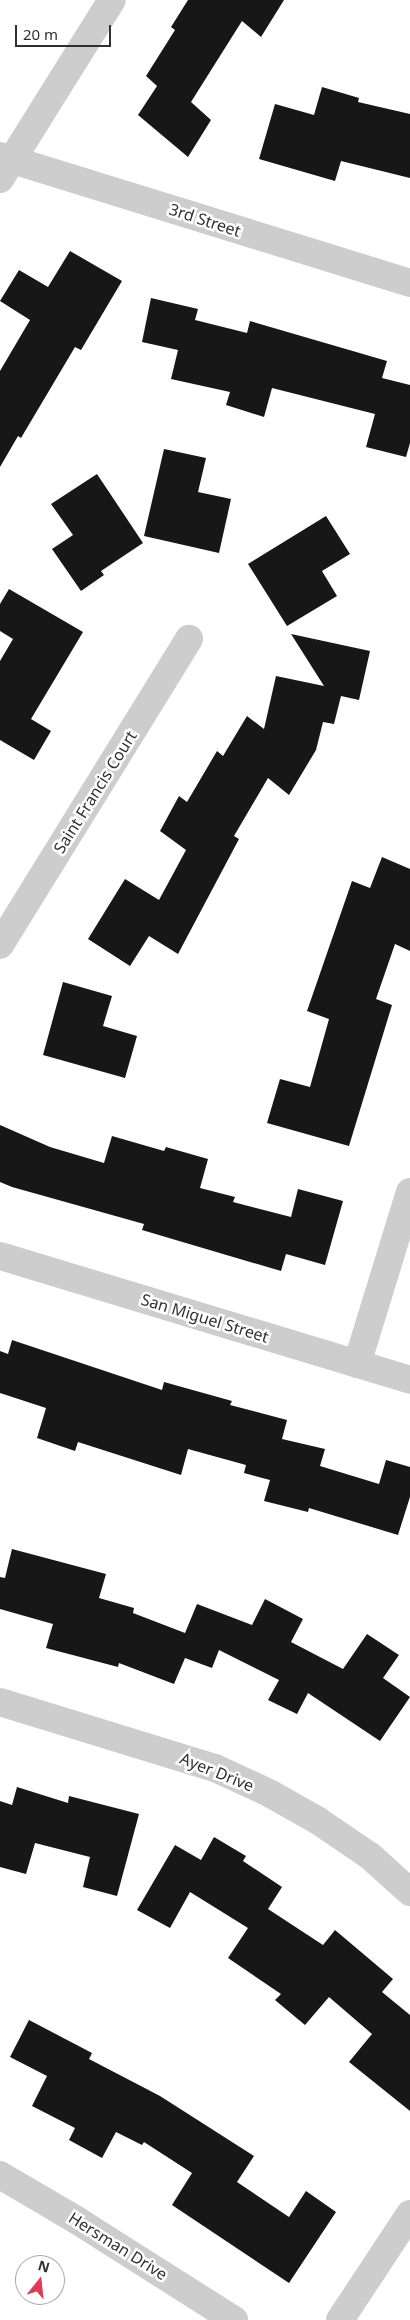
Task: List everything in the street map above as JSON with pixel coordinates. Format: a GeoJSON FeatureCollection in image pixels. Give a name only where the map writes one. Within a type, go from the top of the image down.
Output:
{"type":"FeatureCollection","features":[{"type":"Feature","properties":{"kind":"street"},"geometry":{"type":"LineString","coordinates":[[4,165],[112,0]]}},
{"type":"Feature","properties":{"kind":"street","name":"3rd Street"},"geometry":{"type":"LineString","coordinates":[[4,165],[410,283]]}},
{"type":"Feature","properties":{"kind":"street","name":"Saint Francis Court"},"geometry":{"type":"LineString","coordinates":[[0,946],[189,639]]}},
{"type":"Feature","properties":{"kind":"street"},"geometry":{"type":"LineString","coordinates":[[357,1364],[410,1192]]}},
{"type":"Feature","properties":{"kind":"street","name":"San Miguel Street"},"geometry":{"type":"LineString","coordinates":[[0,1256],[410,1380]]}},
{"type":"Feature","properties":{"kind":"street","name":"Ayer Drive"},"geometry":{"type":"LineString","coordinates":[[0,1702],[215,1768],[262,1790],[340,1835],[370,1856],[410,1892]]}},
{"type":"Feature","properties":{"kind":"street","name":"Hersman Drive"},"geometry":{"type":"LineString","coordinates":[[0,2176],[78,2221],[234,2320]]}},
{"type":"Feature","properties":{"kind":"street"},"geometry":{"type":"LineString","coordinates":[[340,2320],[410,2214]]}},
{"type":"Feature","properties":{"kind":"building"},"geometry":{"type":"Polygon","coordinates":[[[188,0],[284,0],[261,37],[242,21],[191,102],[211,120],[188,157],[138,115],[157,86],[146,76],[175,30],[171,27],[188,0]]]}},
{"type":"Feature","properties":{"kind":"building"},"geometry":{"type":"Polygon","coordinates":[[[322,87],[359,98],[358,102],[410,114],[410,178],[341,161],[335,181],[259,159],[275,104],[314,115],[322,87]]]}},
{"type":"Feature","properties":{"kind":"building"},"geometry":{"type":"Polygon","coordinates":[[[70,251],[122,281],[81,350],[75,347],[21,438],[18,436],[0,467],[0,371],[30,320],[0,301],[19,270],[48,287],[70,251]]]}},
{"type":"Feature","properties":{"kind":"building"},"geometry":{"type":"Polygon","coordinates":[[[151,298],[198,309],[195,320],[247,333],[250,321],[387,361],[382,378],[410,385],[410,443],[406,457],[366,447],[375,414],[272,388],[264,417],[226,405],[230,392],[171,379],[178,350],[142,342],[151,298]]]}},
{"type":"Feature","properties":{"kind":"building"},"geometry":{"type":"Polygon","coordinates":[[[164,449],[206,458],[198,492],[231,499],[219,553],[144,536],[164,449]]]}},
{"type":"Feature","properties":{"kind":"building"},"geometry":{"type":"Polygon","coordinates":[[[97,474],[143,543],[101,571],[104,575],[81,591],[52,549],[73,535],[51,504],[97,474]]]}},
{"type":"Feature","properties":{"kind":"building"},"geometry":{"type":"Polygon","coordinates":[[[326,516],[350,554],[322,571],[337,596],[287,626],[248,564],[326,516]]]}},
{"type":"Feature","properties":{"kind":"building"},"geometry":{"type":"Polygon","coordinates":[[[9,589],[83,632],[31,719],[51,731],[34,760],[0,740],[0,661],[13,639],[0,631],[0,604],[9,589]]]}},
{"type":"Feature","properties":{"kind":"building"},"geometry":{"type":"Polygon","coordinates":[[[291,634],[370,651],[359,700],[341,696],[334,724],[323,722],[316,750],[289,795],[268,778],[234,836],[239,839],[178,954],[149,936],[130,966],[88,939],[125,879],[159,900],[186,850],[160,831],[179,796],[187,802],[217,751],[223,756],[247,716],[264,729],[276,676],[324,686],[291,634]]]}},
{"type":"Feature","properties":{"kind":"building"},"geometry":{"type":"Polygon","coordinates":[[[382,857],[410,869],[410,951],[395,944],[376,999],[392,1005],[349,1146],[267,1123],[280,1079],[310,1087],[329,1019],[307,1011],[352,881],[370,888],[382,857]]]}},
{"type":"Feature","properties":{"kind":"building"},"geometry":{"type":"Polygon","coordinates":[[[63,982],[112,996],[103,1026],[137,1036],[125,1078],[43,1055],[63,982]]]}},
{"type":"Feature","properties":{"kind":"building"},"geometry":{"type":"Polygon","coordinates":[[[0,1125],[50,1147],[104,1163],[112,1136],[164,1151],[166,1147],[208,1159],[200,1188],[235,1197],[233,1202],[291,1217],[298,1189],[343,1201],[325,1265],[286,1254],[281,1271],[142,1230],[144,1224],[0,1182],[0,1125]]]}},
{"type":"Feature","properties":{"kind":"building"},"geometry":{"type":"Polygon","coordinates":[[[12,1340],[162,1390],[164,1382],[232,1401],[230,1405],[287,1420],[282,1439],[325,1449],[320,1466],[379,1484],[386,1460],[410,1467],[410,1497],[398,1535],[309,1508],[308,1512],[264,1501],[270,1480],[244,1473],[246,1465],[188,1449],[181,1475],[78,1442],[75,1451],[37,1438],[46,1408],[0,1393],[0,1351],[8,1354],[12,1340]]]}},
{"type":"Feature","properties":{"kind":"building"},"geometry":{"type":"Polygon","coordinates":[[[12,1549],[106,1574],[99,1598],[134,1608],[133,1613],[185,1633],[197,1604],[252,1625],[265,1599],[303,1619],[291,1642],[343,1669],[367,1634],[399,1655],[383,1678],[410,1697],[380,1741],[308,1693],[297,1714],[268,1700],[279,1680],[219,1650],[212,1668],[185,1658],[174,1684],[119,1663],[118,1667],[46,1648],[53,1624],[0,1609],[0,1577],[5,1578],[12,1549]]]}},
{"type":"Feature","properties":{"kind":"building"},"geometry":{"type":"Polygon","coordinates":[[[17,1787],[68,1803],[69,1796],[139,1814],[117,1896],[83,1887],[90,1857],[35,1843],[26,1874],[0,1867],[0,1801],[12,1805],[17,1787]]]}},
{"type":"Feature","properties":{"kind":"building"},"geometry":{"type":"Polygon","coordinates":[[[214,1837],[246,1856],[243,1861],[282,1887],[268,1909],[323,1945],[335,1930],[393,1979],[382,1992],[410,2015],[410,2111],[349,2062],[372,2034],[329,1997],[305,2025],[275,2000],[281,1994],[228,1958],[248,1928],[190,1892],[170,1928],[137,1910],[175,1845],[201,1860],[214,1837]]]}},
{"type":"Feature","properties":{"kind":"building"},"geometry":{"type":"Polygon","coordinates":[[[29,2020],[92,2053],[89,2059],[160,2096],[254,2156],[237,2182],[289,2217],[306,2191],[336,2212],[289,2283],[172,2205],[192,2173],[144,2142],[142,2145],[116,2132],[102,2158],[69,2140],[75,2128],[32,2106],[47,2076],[10,2057],[29,2020]]]}}]}
